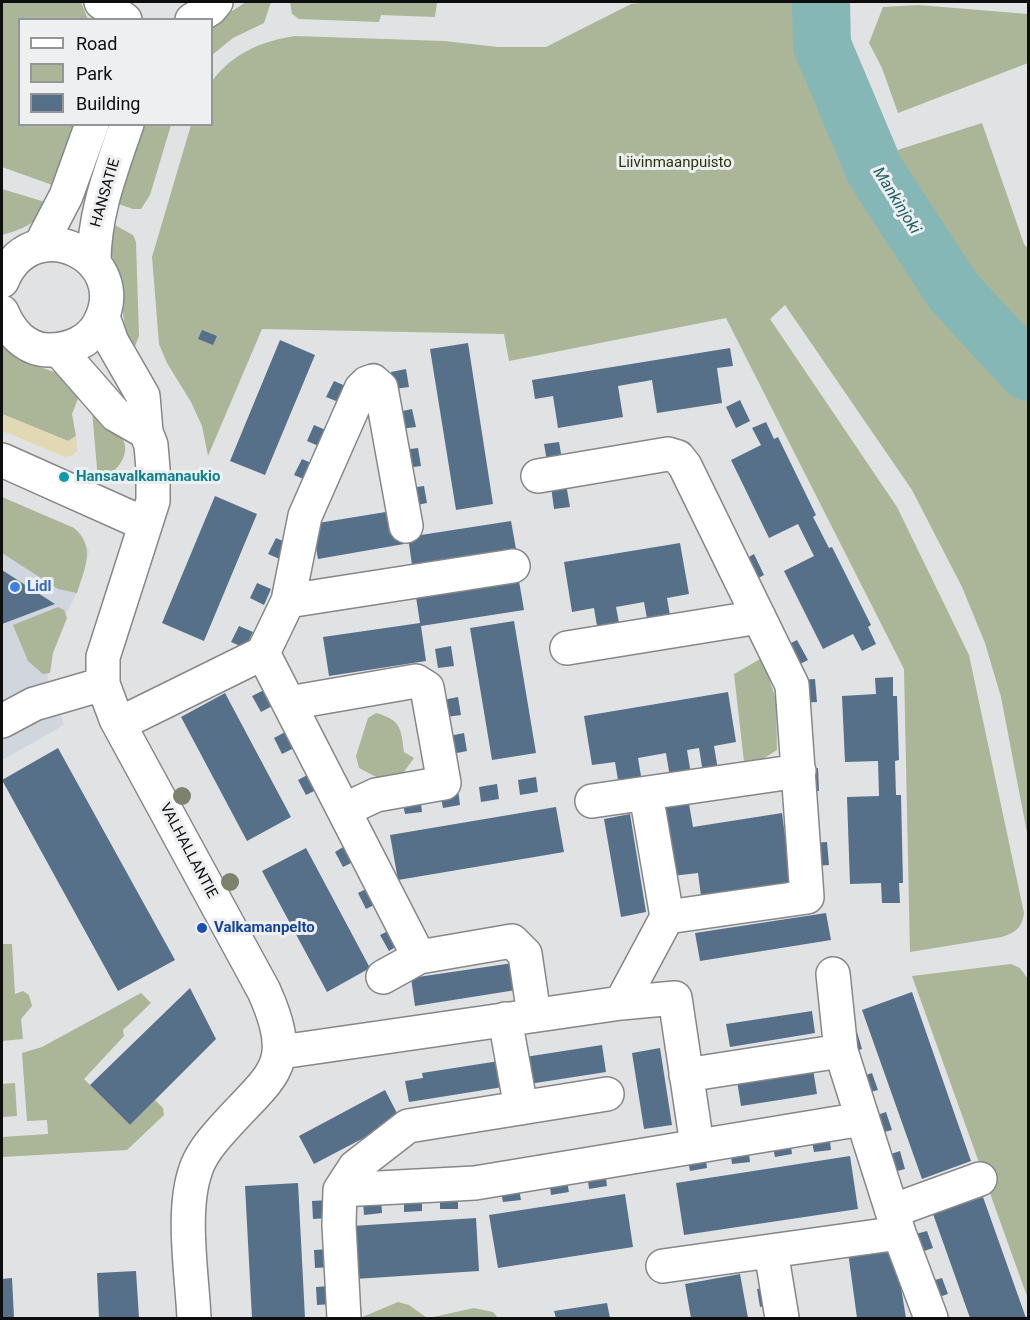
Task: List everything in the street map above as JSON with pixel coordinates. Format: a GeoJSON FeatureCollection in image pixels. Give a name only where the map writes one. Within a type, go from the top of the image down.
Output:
{"type":"FeatureCollection","features":[{"type":"Feature","properties":{"kind":"street"},"geometry":{"type":"LineString","coordinates":[[195,18],[210,9],[216,2]]}},
{"type":"Feature","properties":{"kind":"street"},"geometry":{"type":"LineString","coordinates":[[16,259],[66,196],[91,126]]}},
{"type":"Feature","properties":{"kind":"street","name":"HANSATIE"},"geometry":{"type":"LineString","coordinates":[[94,262],[94,234],[99,207],[126,126]]}},
{"type":"Feature","properties":{"kind":"street"},"geometry":{"type":"LineString","coordinates":[[2,312],[17,337],[29,345],[44,350],[59,350],[86,339],[103,317],[106,288],[94,262],[70,246],[16,259]]}},
{"type":"Feature","properties":{"kind":"street","name":"VALHALLANTIE"},"geometry":{"type":"LineString","coordinates":[[103,317],[112,342],[143,396],[146,432],[151,445],[153,469],[153,501],[103,657],[104,684],[119,724],[264,991],[277,1019],[281,1052]]}},
{"type":"Feature","properties":{"kind":"street"},"geometry":{"type":"LineString","coordinates":[[59,350],[116,415],[146,432]]}},
{"type":"Feature","properties":{"kind":"street"},"geometry":{"type":"LineString","coordinates":[[119,724],[263,653],[288,601],[305,516],[361,389],[373,381],[381,388],[406,526]]}},
{"type":"Feature","properties":{"kind":"street"},"geometry":{"type":"LineString","coordinates":[[538,476],[668,454],[678,457],[792,685],[807,897],[667,917]]}},
{"type":"Feature","properties":{"kind":"street"},"geometry":{"type":"LineString","coordinates":[[2,460],[145,524]]}},
{"type":"Feature","properties":{"kind":"street"},"geometry":{"type":"LineString","coordinates":[[288,601],[513,566]]}},
{"type":"Feature","properties":{"kind":"street"},"geometry":{"type":"LineString","coordinates":[[567,648],[759,617]]}},
{"type":"Feature","properties":{"kind":"street"},"geometry":{"type":"LineString","coordinates":[[263,653],[419,957]]}},
{"type":"Feature","properties":{"kind":"street"},"geometry":{"type":"LineString","coordinates":[[289,703],[416,681],[427,688],[444,783],[376,795],[344,810]]}},
{"type":"Feature","properties":{"kind":"street"},"geometry":{"type":"LineString","coordinates":[[2,721],[34,704],[104,684]]}},
{"type":"Feature","properties":{"kind":"street"},"geometry":{"type":"LineString","coordinates":[[592,801],[799,771]]}},
{"type":"Feature","properties":{"kind":"street"},"geometry":{"type":"LineString","coordinates":[[621,1003],[667,917],[646,794]]}},
{"type":"Feature","properties":{"kind":"street"},"geometry":{"type":"LineString","coordinates":[[383,977],[419,957],[512,941],[525,954],[519,1017],[521,1108]]}},
{"type":"Feature","properties":{"kind":"street"},"geometry":{"type":"LineString","coordinates":[[833,974],[841,1051],[895,1222],[931,1318]]}},
{"type":"Feature","properties":{"kind":"street"},"geometry":{"type":"LineString","coordinates":[[194,1318],[188,1201],[196,1166],[208,1145],[272,1075],[281,1052],[621,1003],[675,998],[697,1145]]}},
{"type":"Feature","properties":{"kind":"street"},"geometry":{"type":"LineString","coordinates":[[686,1076],[841,1051]]}},
{"type":"Feature","properties":{"kind":"street"},"geometry":{"type":"LineString","coordinates":[[344,1318],[339,1225],[340,1190],[355,1167],[408,1126],[607,1094]]}},
{"type":"Feature","properties":{"kind":"street"},"geometry":{"type":"LineString","coordinates":[[340,1190],[475,1183],[862,1119]]}},
{"type":"Feature","properties":{"kind":"street"},"geometry":{"type":"LineString","coordinates":[[663,1266],[771,1251],[895,1222],[980,1179]]}},
{"type":"Feature","properties":{"kind":"street"},"geometry":{"type":"LineString","coordinates":[[771,1251],[782,1318]]}},
{"type":"Feature","properties":{"kind":"shaded area"},"geometry":{"type":"Polygon","coordinates":[[[2,497],[74,528],[82,535],[89,552],[77,593],[58,628],[46,666],[49,684],[64,725],[2,760],[2,497]]]}},
{"type":"Feature","properties":{"kind":"green space"},"geometry":{"type":"Polygon","coordinates":[[[2,2],[81,2],[88,18],[18,18],[18,126],[77,126],[58,187],[2,167],[2,2]]]}},
{"type":"Feature","properties":{"kind":"green space"},"geometry":{"type":"Polygon","coordinates":[[[246,2],[271,2],[264,23],[233,38],[213,54],[213,23],[246,2]]]}},
{"type":"Feature","properties":{"kind":"green space"},"geometry":{"type":"Polygon","coordinates":[[[290,2],[437,2],[435,17],[381,15],[379,22],[299,19],[292,14],[290,2]]]}},
{"type":"Feature","properties":{"kind":"green space","name":"Liivinmaanpuisto"},"geometry":{"type":"Polygon","coordinates":[[[809,2],[812,47],[863,161],[982,123],[1024,244],[1028,249],[1028,838],[1001,697],[985,643],[962,587],[912,490],[785,305],[770,319],[897,507],[969,655],[1024,913],[1020,926],[1007,935],[910,952],[904,669],[726,318],[509,361],[504,334],[262,329],[208,456],[202,426],[159,344],[152,257],[191,126],[213,126],[213,80],[229,63],[260,45],[295,36],[444,41],[498,47],[546,47],[631,4],[809,2]]]}},
{"type":"Feature","properties":{"kind":"green space"},"geometry":{"type":"Polygon","coordinates":[[[918,5],[1028,14],[1028,63],[898,113],[882,68],[869,43],[883,7],[918,5]]]}},
{"type":"Feature","properties":{"kind":"green space"},"geometry":{"type":"Polygon","coordinates":[[[139,126],[171,126],[150,195],[141,209],[133,209],[113,202],[139,126]]]}},
{"type":"Feature","properties":{"kind":"green space"},"geometry":{"type":"Polygon","coordinates":[[[2,189],[45,202],[40,215],[23,228],[2,235],[2,189]]]}},
{"type":"Feature","properties":{"kind":"green space"},"geometry":{"type":"Polygon","coordinates":[[[109,222],[133,235],[136,242],[139,336],[133,351],[125,327],[120,287],[111,249],[109,222]]]}},
{"type":"Feature","properties":{"kind":"green space"},"geometry":{"type":"Polygon","coordinates":[[[2,346],[17,359],[57,373],[79,396],[72,414],[76,436],[68,441],[2,414],[2,346]]]}},
{"type":"Feature","properties":{"kind":"green space"},"geometry":{"type":"Polygon","coordinates":[[[92,411],[121,436],[125,450],[124,457],[116,469],[98,480],[92,411]]]}},
{"type":"Feature","properties":{"kind":"green space"},"geometry":{"type":"Polygon","coordinates":[[[2,497],[74,528],[81,535],[87,550],[87,558],[77,593],[58,589],[2,553],[2,497]]]}},
{"type":"Feature","properties":{"kind":"green space"},"geometry":{"type":"Polygon","coordinates":[[[58,607],[64,610],[67,618],[53,653],[50,673],[43,674],[28,661],[13,625],[58,607]]]}},
{"type":"Feature","properties":{"kind":"green space"},"geometry":{"type":"Polygon","coordinates":[[[762,658],[776,699],[777,750],[761,760],[744,762],[734,674],[762,658]]]}},
{"type":"Feature","properties":{"kind":"green space"},"geometry":{"type":"Polygon","coordinates":[[[376,713],[395,722],[402,737],[404,752],[414,758],[403,773],[380,779],[359,768],[356,756],[368,718],[376,713]]]}},
{"type":"Feature","properties":{"kind":"green space"},"geometry":{"type":"Polygon","coordinates":[[[2,944],[12,944],[15,994],[23,991],[29,995],[32,1006],[21,1019],[23,1039],[2,1041],[2,944]]]}},
{"type":"Feature","properties":{"kind":"green space"},"geometry":{"type":"Polygon","coordinates":[[[1011,964],[1020,968],[1028,979],[1028,1299],[912,976],[1011,964]]]}},
{"type":"Feature","properties":{"kind":"green space"},"geometry":{"type":"Polygon","coordinates":[[[141,993],[151,1003],[123,1030],[124,1036],[84,1079],[130,1125],[155,1100],[163,1108],[164,1115],[127,1150],[2,1157],[2,1137],[48,1134],[47,1120],[27,1121],[22,1053],[42,1047],[141,993]]]}},
{"type":"Feature","properties":{"kind":"green space"},"geometry":{"type":"Polygon","coordinates":[[[15,1083],[17,1116],[2,1117],[2,1084],[15,1083]]]}},
{"type":"Feature","properties":{"kind":"green space"},"geometry":{"type":"Polygon","coordinates":[[[398,1302],[409,1305],[427,1318],[360,1318],[398,1302]]]}},
{"type":"Feature","properties":{"kind":"green space"},"geometry":{"type":"Polygon","coordinates":[[[474,1308],[493,1312],[498,1318],[429,1318],[474,1308]]]}},
{"type":"Feature","properties":{"kind":"sand"},"geometry":{"type":"Polygon","coordinates":[[[2,414],[68,441],[76,436],[77,451],[65,457],[3,431],[2,414]]]}},
{"type":"Feature","properties":{"kind":"building"},"geometry":{"type":"Polygon","coordinates":[[[202,330],[217,336],[213,345],[198,339],[202,330]]]}},
{"type":"Feature","properties":{"kind":"building"},"geometry":{"type":"Polygon","coordinates":[[[280,340],[315,355],[265,475],[230,461],[280,340]]]}},
{"type":"Feature","properties":{"kind":"building"},"geometry":{"type":"Polygon","coordinates":[[[468,343],[493,504],[456,510],[430,349],[468,343]]]}},
{"type":"Feature","properties":{"kind":"building"},"geometry":{"type":"Polygon","coordinates":[[[730,348],[733,366],[717,368],[722,403],[657,413],[652,380],[618,386],[623,417],[558,428],[553,396],[535,399],[532,380],[730,348]]]}},
{"type":"Feature","properties":{"kind":"building"},"geometry":{"type":"Polygon","coordinates":[[[406,369],[409,387],[394,389],[391,372],[406,369]]]}},
{"type":"Feature","properties":{"kind":"building"},"geometry":{"type":"Polygon","coordinates":[[[334,381],[348,387],[341,403],[326,397],[334,381]]]}},
{"type":"Feature","properties":{"kind":"building"},"geometry":{"type":"Polygon","coordinates":[[[740,400],[750,421],[736,428],[726,407],[740,400]]]}},
{"type":"Feature","properties":{"kind":"building"},"geometry":{"type":"Polygon","coordinates":[[[412,409],[416,427],[400,429],[398,412],[412,409]]]}},
{"type":"Feature","properties":{"kind":"building"},"geometry":{"type":"Polygon","coordinates":[[[766,422],[774,439],[778,437],[816,515],[813,517],[829,548],[832,547],[871,625],[868,627],[876,644],[862,651],[853,634],[823,649],[784,571],[814,556],[798,524],[769,538],[731,460],[761,445],[752,428],[766,422]]]}},
{"type":"Feature","properties":{"kind":"building"},"geometry":{"type":"Polygon","coordinates":[[[314,425],[328,431],[321,447],[307,441],[314,425]]]}},
{"type":"Feature","properties":{"kind":"building"},"geometry":{"type":"Polygon","coordinates":[[[559,442],[563,465],[548,467],[544,444],[559,442]]]}},
{"type":"Feature","properties":{"kind":"building"},"geometry":{"type":"Polygon","coordinates":[[[418,448],[421,466],[406,468],[403,450],[418,448]]]}},
{"type":"Feature","properties":{"kind":"building"},"geometry":{"type":"Polygon","coordinates":[[[302,459],[316,465],[308,481],[294,475],[302,459]]]}},
{"type":"Feature","properties":{"kind":"building"},"geometry":{"type":"Polygon","coordinates":[[[566,484],[570,507],[554,509],[551,486],[566,484]]]}},
{"type":"Feature","properties":{"kind":"building"},"geometry":{"type":"Polygon","coordinates":[[[424,486],[427,503],[412,506],[409,488],[424,486]]]}},
{"type":"Feature","properties":{"kind":"building"},"geometry":{"type":"Polygon","coordinates":[[[215,496],[257,514],[204,641],[162,623],[215,496]]]}},
{"type":"Feature","properties":{"kind":"building"},"geometry":{"type":"Polygon","coordinates":[[[398,510],[404,544],[318,559],[312,524],[398,510]]]}},
{"type":"Feature","properties":{"kind":"building"},"geometry":{"type":"Polygon","coordinates":[[[511,521],[516,549],[412,565],[408,537],[511,521]]]}},
{"type":"Feature","properties":{"kind":"building"},"geometry":{"type":"Polygon","coordinates":[[[276,538],[290,544],[282,560],[268,554],[276,538]]]}},
{"type":"Feature","properties":{"kind":"building"},"geometry":{"type":"Polygon","coordinates":[[[680,543],[689,594],[667,598],[671,621],[648,624],[644,602],[616,607],[620,628],[598,632],[594,608],[572,612],[564,562],[680,543]]]}},
{"type":"Feature","properties":{"kind":"building"},"geometry":{"type":"Polygon","coordinates":[[[754,554],[764,575],[751,582],[740,562],[754,554]]]}},
{"type":"Feature","properties":{"kind":"building","name":"Lidl"},"geometry":{"type":"Polygon","coordinates":[[[2,570],[55,604],[2,624],[2,570]]]}},
{"type":"Feature","properties":{"kind":"building"},"geometry":{"type":"Polygon","coordinates":[[[519,581],[524,610],[421,626],[426,661],[329,676],[323,637],[420,623],[416,597],[519,581]]]}},
{"type":"Feature","properties":{"kind":"building"},"geometry":{"type":"Polygon","coordinates":[[[257,583],[271,589],[264,605],[250,598],[257,583]]]}},
{"type":"Feature","properties":{"kind":"building"},"geometry":{"type":"Polygon","coordinates":[[[514,621],[536,753],[492,760],[470,628],[514,621]]]}},
{"type":"Feature","properties":{"kind":"building"},"geometry":{"type":"Polygon","coordinates":[[[239,626],[253,632],[245,648],[231,642],[239,626]]]}},
{"type":"Feature","properties":{"kind":"building"},"geometry":{"type":"Polygon","coordinates":[[[797,640],[808,660],[794,667],[783,647],[797,640]]]}},
{"type":"Feature","properties":{"kind":"building"},"geometry":{"type":"Polygon","coordinates":[[[451,646],[454,666],[438,668],[435,649],[451,646]]]}},
{"type":"Feature","properties":{"kind":"building"},"geometry":{"type":"Polygon","coordinates":[[[893,677],[893,696],[897,696],[899,760],[895,761],[896,795],[901,795],[903,883],[899,883],[900,903],[882,903],[881,883],[850,884],[847,797],[879,796],[878,761],[845,762],[842,696],[876,694],[875,678],[893,677]]]}},
{"type":"Feature","properties":{"kind":"building"},"geometry":{"type":"Polygon","coordinates":[[[815,679],[817,702],[801,703],[800,680],[815,679]]]}},
{"type":"Feature","properties":{"kind":"building"},"geometry":{"type":"Polygon","coordinates":[[[266,689],[274,705],[261,712],[252,696],[266,689]]]}},
{"type":"Feature","properties":{"kind":"building"},"geometry":{"type":"Polygon","coordinates":[[[728,692],[736,742],[714,746],[718,770],[703,773],[699,748],[687,750],[691,774],[670,777],[666,753],[638,758],[642,782],[619,786],[615,762],[592,765],[584,716],[728,692]]]}},
{"type":"Feature","properties":{"kind":"building"},"geometry":{"type":"Polygon","coordinates":[[[225,693],[291,817],[247,841],[181,717],[225,693]]]}},
{"type":"Feature","properties":{"kind":"building"},"geometry":{"type":"Polygon","coordinates":[[[458,697],[461,715],[446,717],[443,700],[458,697]]]}},
{"type":"Feature","properties":{"kind":"building"},"geometry":{"type":"Polygon","coordinates":[[[287,731],[296,747],[282,754],[274,738],[287,731]]]}},
{"type":"Feature","properties":{"kind":"building"},"geometry":{"type":"Polygon","coordinates":[[[464,733],[467,751],[452,754],[449,736],[464,733]]]}},
{"type":"Feature","properties":{"kind":"building"},"geometry":{"type":"Polygon","coordinates":[[[58,748],[175,960],[118,991],[2,780],[58,748]]]}},
{"type":"Feature","properties":{"kind":"building"},"geometry":{"type":"Polygon","coordinates":[[[818,768],[819,791],[803,791],[802,769],[818,768]]]}},
{"type":"Feature","properties":{"kind":"building"},"geometry":{"type":"Polygon","coordinates":[[[311,773],[320,788],[306,795],[298,780],[311,773]]]}},
{"type":"Feature","properties":{"kind":"building"},"geometry":{"type":"Polygon","coordinates":[[[536,777],[538,792],[520,795],[518,780],[536,777]]]}},
{"type":"Feature","properties":{"kind":"building"},"geometry":{"type":"Polygon","coordinates":[[[497,784],[499,799],[481,802],[479,787],[497,784]]]}},
{"type":"Feature","properties":{"kind":"building"},"geometry":{"type":"Polygon","coordinates":[[[458,790],[460,805],[443,808],[440,792],[458,790]]]}},
{"type":"Feature","properties":{"kind":"building"},"geometry":{"type":"Polygon","coordinates":[[[420,796],[422,812],[405,814],[402,799],[420,796]]]}},
{"type":"Feature","properties":{"kind":"building"},"geometry":{"type":"Polygon","coordinates":[[[688,798],[693,827],[782,813],[791,883],[701,896],[698,873],[672,876],[660,803],[688,798]]]}},
{"type":"Feature","properties":{"kind":"building"},"geometry":{"type":"Polygon","coordinates":[[[556,807],[564,852],[398,880],[390,835],[556,807]]]}},
{"type":"Feature","properties":{"kind":"building"},"geometry":{"type":"Polygon","coordinates":[[[630,814],[646,912],[621,917],[604,819],[630,814]]]}},
{"type":"Feature","properties":{"kind":"building"},"geometry":{"type":"Polygon","coordinates":[[[827,842],[829,865],[813,866],[812,843],[827,842]]]}},
{"type":"Feature","properties":{"kind":"building"},"geometry":{"type":"Polygon","coordinates":[[[348,844],[357,860],[343,867],[335,852],[348,844]]]}},
{"type":"Feature","properties":{"kind":"building"},"geometry":{"type":"Polygon","coordinates":[[[306,848],[370,968],[327,992],[262,871],[306,848]]]}},
{"type":"Feature","properties":{"kind":"building"},"geometry":{"type":"Polygon","coordinates":[[[372,886],[380,902],[366,909],[358,893],[372,886]]]}},
{"type":"Feature","properties":{"kind":"building"},"geometry":{"type":"Polygon","coordinates":[[[826,913],[831,940],[700,961],[695,933],[826,913]]]}},
{"type":"Feature","properties":{"kind":"building"},"geometry":{"type":"Polygon","coordinates":[[[394,928],[402,943],[389,951],[380,935],[394,928]]]}},
{"type":"Feature","properties":{"kind":"building"},"geometry":{"type":"Polygon","coordinates":[[[513,963],[516,990],[415,1006],[411,978],[513,963]]]}},
{"type":"Feature","properties":{"kind":"building"},"geometry":{"type":"Polygon","coordinates":[[[190,988],[216,1039],[130,1125],[90,1085],[190,988]]]}},
{"type":"Feature","properties":{"kind":"building"},"geometry":{"type":"Polygon","coordinates":[[[912,992],[971,1161],[922,1179],[862,1010],[912,992]]]}},
{"type":"Feature","properties":{"kind":"building"},"geometry":{"type":"Polygon","coordinates":[[[812,1011],[815,1033],[730,1047],[726,1024],[812,1011]]]}},
{"type":"Feature","properties":{"kind":"building"},"geometry":{"type":"Polygon","coordinates":[[[857,1032],[862,1049],[847,1054],[842,1037],[857,1032]]]}},
{"type":"Feature","properties":{"kind":"building"},"geometry":{"type":"Polygon","coordinates":[[[602,1045],[606,1072],[529,1084],[525,1057],[602,1045]]]}},
{"type":"Feature","properties":{"kind":"building"},"geometry":{"type":"Polygon","coordinates":[[[660,1048],[672,1125],[644,1129],[632,1053],[660,1048]]]}},
{"type":"Feature","properties":{"kind":"building"},"geometry":{"type":"Polygon","coordinates":[[[499,1061],[503,1087],[409,1102],[405,1081],[423,1078],[422,1073],[499,1061]]]}},
{"type":"Feature","properties":{"kind":"building"},"geometry":{"type":"Polygon","coordinates":[[[813,1069],[817,1094],[741,1106],[737,1081],[813,1069]]]}},
{"type":"Feature","properties":{"kind":"building"},"geometry":{"type":"Polygon","coordinates":[[[872,1073],[878,1090],[863,1094],[858,1078],[872,1073]]]}},
{"type":"Feature","properties":{"kind":"building"},"geometry":{"type":"Polygon","coordinates":[[[385,1090],[400,1119],[314,1164],[299,1136],[385,1090]]]}},
{"type":"Feature","properties":{"kind":"building"},"geometry":{"type":"Polygon","coordinates":[[[886,1112],[892,1130],[877,1134],[871,1117],[886,1112]]]}},
{"type":"Feature","properties":{"kind":"building"},"geometry":{"type":"Polygon","coordinates":[[[829,1134],[831,1150],[814,1152],[811,1137],[829,1134]]]}},
{"type":"Feature","properties":{"kind":"building"},"geometry":{"type":"Polygon","coordinates":[[[790,1139],[792,1154],[775,1157],[772,1142],[790,1139]]]}},
{"type":"Feature","properties":{"kind":"building"},"geometry":{"type":"Polygon","coordinates":[[[748,1146],[750,1162],[732,1164],[730,1149],[748,1146]]]}},
{"type":"Feature","properties":{"kind":"building"},"geometry":{"type":"Polygon","coordinates":[[[900,1151],[905,1169],[890,1173],[885,1156],[900,1151]]]}},
{"type":"Feature","properties":{"kind":"building"},"geometry":{"type":"Polygon","coordinates":[[[705,1152],[707,1168],[690,1171],[687,1155],[705,1152]]]}},
{"type":"Feature","properties":{"kind":"building"},"geometry":{"type":"Polygon","coordinates":[[[850,1156],[858,1209],[684,1235],[676,1183],[850,1156]]]}},
{"type":"Feature","properties":{"kind":"building"},"geometry":{"type":"Polygon","coordinates":[[[605,1171],[607,1186],[589,1189],[587,1173],[605,1171]]]}},
{"type":"Feature","properties":{"kind":"building"},"geometry":{"type":"Polygon","coordinates":[[[566,1177],[569,1192],[551,1195],[549,1179],[566,1177]]]}},
{"type":"Feature","properties":{"kind":"building"},"geometry":{"type":"Polygon","coordinates":[[[298,1183],[305,1318],[252,1318],[245,1186],[298,1183]]]}},
{"type":"Feature","properties":{"kind":"building"},"geometry":{"type":"Polygon","coordinates":[[[518,1184],[521,1200],[503,1202],[500,1187],[518,1184]]]}},
{"type":"Feature","properties":{"kind":"building"},"geometry":{"type":"Polygon","coordinates":[[[458,1193],[458,1209],[440,1209],[440,1194],[458,1193]]]}},
{"type":"Feature","properties":{"kind":"building"},"geometry":{"type":"Polygon","coordinates":[[[625,1194],[633,1247],[498,1268],[489,1215],[625,1194]]]}},
{"type":"Feature","properties":{"kind":"building"},"geometry":{"type":"Polygon","coordinates":[[[422,1196],[422,1211],[404,1212],[404,1197],[422,1196]]]}},
{"type":"Feature","properties":{"kind":"building"},"geometry":{"type":"Polygon","coordinates":[[[983,1197],[1026,1318],[970,1318],[933,1214],[983,1197]]]}},
{"type":"Feature","properties":{"kind":"building"},"geometry":{"type":"Polygon","coordinates":[[[381,1198],[382,1213],[364,1215],[363,1199],[381,1198]]]}},
{"type":"Feature","properties":{"kind":"building"},"geometry":{"type":"Polygon","coordinates":[[[328,1200],[329,1218],[313,1219],[312,1201],[328,1200]]]}},
{"type":"Feature","properties":{"kind":"building"},"geometry":{"type":"Polygon","coordinates":[[[476,1218],[479,1271],[355,1279],[352,1226],[476,1218]]]}},
{"type":"Feature","properties":{"kind":"building"},"geometry":{"type":"Polygon","coordinates":[[[927,1231],[933,1248],[918,1253],[912,1235],[927,1231]]]}},
{"type":"Feature","properties":{"kind":"building"},"geometry":{"type":"Polygon","coordinates":[[[894,1244],[906,1318],[857,1318],[848,1252],[894,1244]]]}},
{"type":"Feature","properties":{"kind":"building"},"geometry":{"type":"Polygon","coordinates":[[[330,1249],[331,1267],[315,1268],[314,1250],[330,1249]]]}},
{"type":"Feature","properties":{"kind":"building"},"geometry":{"type":"Polygon","coordinates":[[[136,1271],[139,1318],[99,1318],[97,1273],[136,1271]]]}},
{"type":"Feature","properties":{"kind":"building"},"geometry":{"type":"Polygon","coordinates":[[[740,1274],[748,1318],[691,1318],[685,1284],[740,1274]]]}},
{"type":"Feature","properties":{"kind":"building"},"geometry":{"type":"Polygon","coordinates":[[[12,1278],[14,1318],[2,1318],[2,1279],[12,1278]]]}},
{"type":"Feature","properties":{"kind":"building"},"geometry":{"type":"Polygon","coordinates":[[[942,1278],[948,1294],[933,1299],[928,1282],[942,1278]]]}},
{"type":"Feature","properties":{"kind":"building"},"geometry":{"type":"Polygon","coordinates":[[[331,1286],[332,1304],[317,1305],[316,1287],[331,1286]]]}},
{"type":"Feature","properties":{"kind":"building"},"geometry":{"type":"Polygon","coordinates":[[[773,1286],[776,1304],[760,1307],[757,1289],[773,1286]]]}},
{"type":"Feature","properties":{"kind":"building"},"geometry":{"type":"Polygon","coordinates":[[[607,1303],[610,1318],[556,1318],[554,1311],[607,1303]]]}},
{"type":"Feature","properties":{"kind":"waterway","name":"Mankinjoki"},"geometry":{"type":"LineString","coordinates":[[821,2],[822,45],[875,171],[953,291],[1028,372]]}},
{"type":"Feature","properties":{"kind":"place","name":"Hansavalkamanaukio"},"geometry":{"type":"Point","coordinates":[64,477]}},
{"type":"Feature","properties":{"kind":"place","name":"Lidl"},"geometry":{"type":"Point","coordinates":[15,587]}},
{"type":"Feature","properties":{"kind":"place","name":"Valkamanpelto"},"geometry":{"type":"Point","coordinates":[202,928]}}]}
